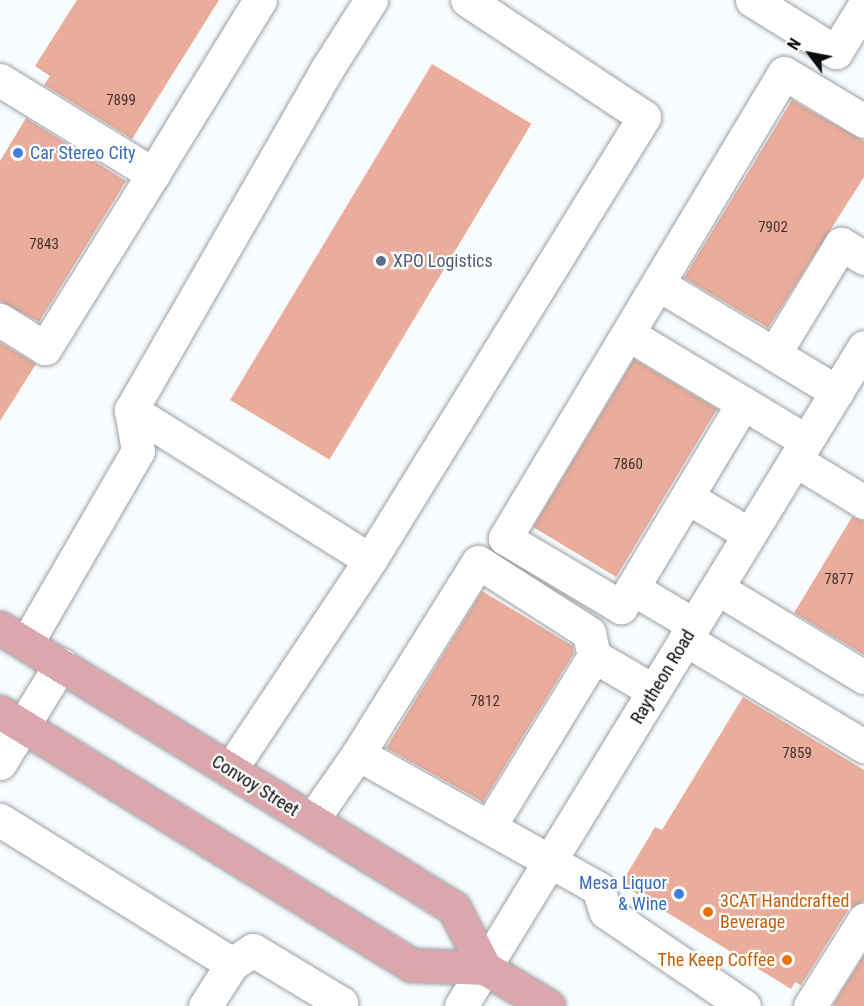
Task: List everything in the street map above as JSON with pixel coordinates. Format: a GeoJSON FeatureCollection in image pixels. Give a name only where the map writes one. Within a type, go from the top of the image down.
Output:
{"type":"FeatureCollection","features":[{"type":"Feature","properties":{"kind":"main road","name":"Convoy Street"},"geometry":{"type":"LineString","coordinates":[[13,636],[454,908],[485,968]]}},
{"type":"Feature","properties":{"kind":"main road"},"geometry":{"type":"LineString","coordinates":[[11,719],[412,965],[485,968],[548,1006]]}},
{"type":"Feature","properties":{"kind":"street"},"geometry":{"type":"LineString","coordinates":[[0,320],[45,348],[260,0]]}},
{"type":"Feature","properties":{"kind":"street"},"geometry":{"type":"LineString","coordinates":[[13,636],[79,554],[138,451],[130,410],[327,69],[371,0]]}},
{"type":"Feature","properties":{"kind":"street"},"geometry":{"type":"LineString","coordinates":[[230,770],[370,560],[644,117],[466,0]]}},
{"type":"Feature","properties":{"kind":"street"},"geometry":{"type":"LineString","coordinates":[[752,0],[836,52],[864,6]]}},
{"type":"Feature","properties":{"kind":"street"},"geometry":{"type":"LineString","coordinates":[[743,403],[621,607],[505,538],[784,73],[864,121]]}},
{"type":"Feature","properties":{"kind":"street"},"geometry":{"type":"LineString","coordinates":[[1,81],[153,174]]}},
{"type":"Feature","properties":{"kind":"street"},"geometry":{"type":"LineString","coordinates":[[774,354],[841,244],[864,258]]}},
{"type":"Feature","properties":{"kind":"street"},"geometry":{"type":"LineString","coordinates":[[658,284],[837,392]]}},
{"type":"Feature","properties":{"kind":"street"},"geometry":{"type":"LineString","coordinates":[[628,334],[743,403],[864,502]]}},
{"type":"Feature","properties":{"kind":"street","name":"Raytheon Road"},"geometry":{"type":"LineString","coordinates":[[461,1006],[864,347]]}},
{"type":"Feature","properties":{"kind":"street"},"geometry":{"type":"LineString","coordinates":[[130,410],[370,560]]}},
{"type":"Feature","properties":{"kind":"street"},"geometry":{"type":"LineString","coordinates":[[687,496],[750,534]]}},
{"type":"Feature","properties":{"kind":"street"},"geometry":{"type":"LineString","coordinates":[[312,820],[358,754],[478,562],[590,633],[594,657],[490,826]]}},
{"type":"Feature","properties":{"kind":"street"},"geometry":{"type":"LineString","coordinates":[[632,588],[690,632],[864,746]]}},
{"type":"Feature","properties":{"kind":"street"},"geometry":{"type":"LineString","coordinates":[[717,588],[864,677]]}},
{"type":"Feature","properties":{"kind":"street"},"geometry":{"type":"LineString","coordinates":[[594,657],[654,691]]}},
{"type":"Feature","properties":{"kind":"street"},"geometry":{"type":"LineString","coordinates":[[0,763],[11,719],[61,664]]}},
{"type":"Feature","properties":{"kind":"street"},"geometry":{"type":"LineString","coordinates":[[358,754],[551,859],[597,888],[606,912],[744,1006]]}},
{"type":"Feature","properties":{"kind":"street"},"geometry":{"type":"LineString","coordinates":[[0,820],[231,964]]}},
{"type":"Feature","properties":{"kind":"street"},"geometry":{"type":"LineString","coordinates":[[810,1006],[864,920]]}},
{"type":"Feature","properties":{"kind":"street"},"geometry":{"type":"LineString","coordinates":[[205,1006],[231,964],[253,951],[341,1003],[339,1006]]}},
{"type":"Feature","properties":{"kind":"building"},"geometry":{"type":"Polygon","coordinates":[[[77,0],[219,0],[132,139],[44,85],[50,76],[35,66],[77,0]]]}},
{"type":"Feature","properties":{"kind":"building","name":"XPO Logistics"},"geometry":{"type":"Polygon","coordinates":[[[432,64],[531,124],[330,460],[230,400],[432,64]]]}},
{"type":"Feature","properties":{"kind":"building"},"geometry":{"type":"Polygon","coordinates":[[[792,100],[864,141],[864,177],[768,328],[684,278],[792,100]]]}},
{"type":"Feature","properties":{"kind":"building"},"geometry":{"type":"Polygon","coordinates":[[[26,118],[126,181],[39,322],[0,301],[0,161],[26,118]]]}},
{"type":"Feature","properties":{"kind":"building"},"geometry":{"type":"Polygon","coordinates":[[[0,342],[36,364],[0,421],[0,342]]]}},
{"type":"Feature","properties":{"kind":"building"},"geometry":{"type":"Polygon","coordinates":[[[634,359],[717,409],[616,577],[533,527],[634,359]]]}},
{"type":"Feature","properties":{"kind":"building"},"geometry":{"type":"Polygon","coordinates":[[[852,517],[864,521],[864,655],[794,613],[852,517]]]}},
{"type":"Feature","properties":{"kind":"building"},"geometry":{"type":"Polygon","coordinates":[[[482,591],[573,646],[574,653],[483,802],[386,748],[482,591]]]}},
{"type":"Feature","properties":{"kind":"building"},"geometry":{"type":"Polygon","coordinates":[[[743,697],[864,770],[864,901],[848,910],[801,985],[795,982],[791,989],[621,884],[655,827],[662,830],[743,697]]]}},
{"type":"Feature","properties":{"kind":"building"},"geometry":{"type":"Polygon","coordinates":[[[864,955],[864,1006],[834,1006],[833,1005],[864,955]]]}},
{"type":"Feature","properties":{"kind":"place","name":"Car Stereo City"},"geometry":{"type":"Point","coordinates":[18,153]}},
{"type":"Feature","properties":{"kind":"place","name":"XPO Logistics"},"geometry":{"type":"Point","coordinates":[381,261]}},
{"type":"Feature","properties":{"kind":"place","name":"Mesa Liquor & Wine"},"geometry":{"type":"Point","coordinates":[679,894]}},
{"type":"Feature","properties":{"kind":"place","name":"3CAT Handcrafted Beverage"},"geometry":{"type":"Point","coordinates":[708,912]}},
{"type":"Feature","properties":{"kind":"place","name":"The Keep Coffee"},"geometry":{"type":"Point","coordinates":[787,960]}}]}
